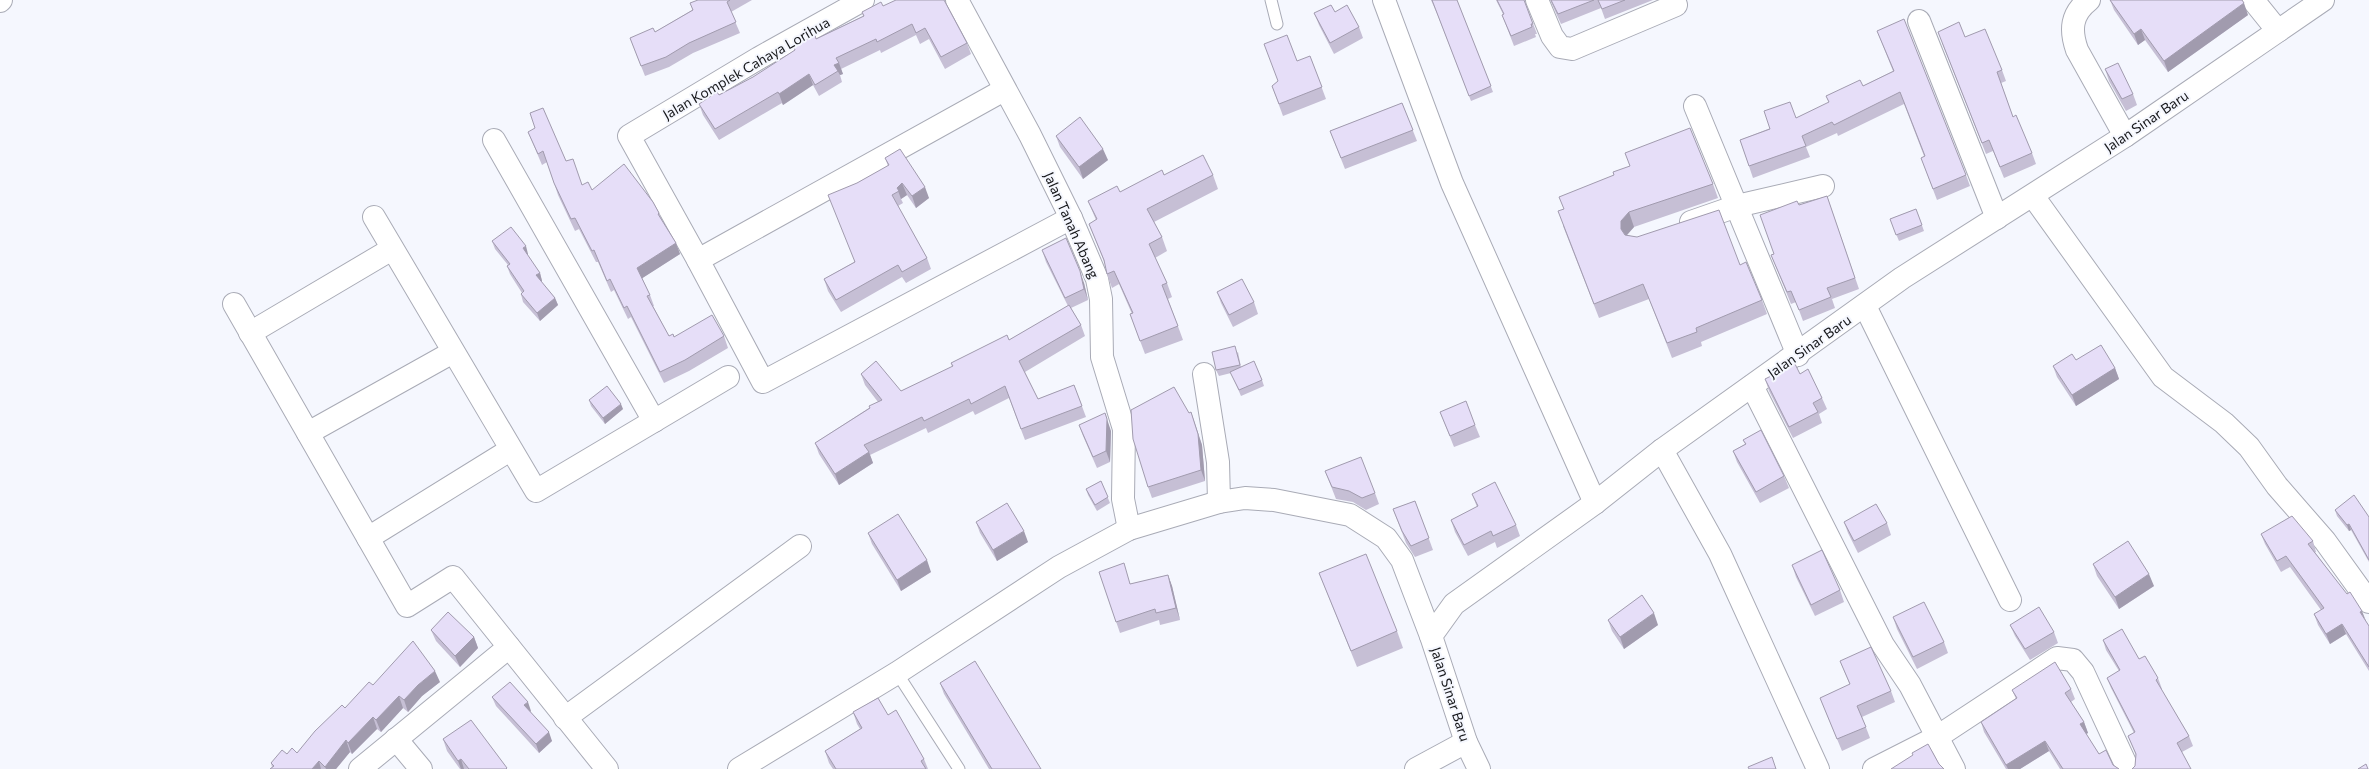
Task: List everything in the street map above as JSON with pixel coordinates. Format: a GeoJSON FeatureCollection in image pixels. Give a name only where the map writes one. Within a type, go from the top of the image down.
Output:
{"type":"FeatureCollection","features":[{"type":"Feature","properties":{"kind":"street","name":"Jalan Komplek Cahaya Lorihua"},"geometry":{"type":"LineString","coordinates":[[698,260],[629,136],[759,58],[863,0]]}},
{"type":"Feature","properties":{"kind":"street","name":"Jalan Tanah Abang"},"geometry":{"type":"LineString","coordinates":[[957,0],[1030,135],[1071,218],[1097,279],[1101,299],[1102,357],[1124,429],[1123,499],[1129,529]]}},
{"type":"Feature","properties":{"kind":"street"},"geometry":{"type":"LineString","coordinates":[[1384,0],[1452,183],[1595,503]]}},
{"type":"Feature","properties":{"kind":"street"},"geometry":{"type":"LineString","coordinates":[[1537,0],[1552,36],[1560,47],[1572,49],[1676,5],[1674,0]]}},
{"type":"Feature","properties":{"kind":"street"},"geometry":{"type":"LineString","coordinates":[[2089,0],[2080,7],[2072,21],[2072,36],[2077,50],[2125,136]]}},
{"type":"Feature","properties":{"kind":"street"},"geometry":{"type":"LineString","coordinates":[[2253,0],[2278,31]]}},
{"type":"Feature","properties":{"kind":"street","name":"Jalan Sinar Baru"},"geometry":{"type":"LineString","coordinates":[[1479,769],[1466,742],[1431,636],[1454,604],[1595,503],[1662,450],[1798,355],[1902,278],[2125,136],[2323,0]]}},
{"type":"Feature","properties":{"kind":"street"},"geometry":{"type":"LineString","coordinates":[[1919,21],[1997,218]]}},
{"type":"Feature","properties":{"kind":"street"},"geometry":{"type":"LineString","coordinates":[[1004,90],[698,260],[763,382],[1071,218]]}},
{"type":"Feature","properties":{"kind":"street"},"geometry":{"type":"LineString","coordinates":[[1695,106],[1798,355]]}},
{"type":"Feature","properties":{"kind":"street"},"geometry":{"type":"LineString","coordinates":[[494,140],[654,421]]}},
{"type":"Feature","properties":{"kind":"street"},"geometry":{"type":"LineString","coordinates":[[1674,227],[1737,206],[1823,186]]}},
{"type":"Feature","properties":{"kind":"street"},"geometry":{"type":"LineString","coordinates":[[2033,196],[2163,377],[2224,423],[2249,447],[2277,486],[2325,541],[2369,602]]}},
{"type":"Feature","properties":{"kind":"street"},"geometry":{"type":"LineString","coordinates":[[374,217],[510,450],[536,490],[728,377]]}},
{"type":"Feature","properties":{"kind":"street"},"geometry":{"type":"LineString","coordinates":[[250,333],[392,249]]}},
{"type":"Feature","properties":{"kind":"street"},"geometry":{"type":"LineString","coordinates":[[234,304],[407,606],[453,577],[607,769]]}},
{"type":"Feature","properties":{"kind":"street"},"geometry":{"type":"LineString","coordinates":[[1865,306],[2010,600]]}},
{"type":"Feature","properties":{"kind":"street"},"geometry":{"type":"LineString","coordinates":[[308,434],[453,352]]}},
{"type":"Feature","properties":{"kind":"street"},"geometry":{"type":"LineString","coordinates":[[1204,374],[1218,462],[1219,502]]}},
{"type":"Feature","properties":{"kind":"street"},"geometry":{"type":"LineString","coordinates":[[1752,386],[1883,645],[1910,685],[1954,769]]}},
{"type":"Feature","properties":{"kind":"street"},"geometry":{"type":"LineString","coordinates":[[368,538],[510,450]]}},
{"type":"Feature","properties":{"kind":"street"},"geometry":{"type":"LineString","coordinates":[[1662,450],[1720,554],[1818,769]]}},
{"type":"Feature","properties":{"kind":"street"},"geometry":{"type":"LineString","coordinates":[[739,769],[897,673],[1059,567],[1129,529],[1219,502],[1245,498],[1274,500],[1350,515],[1386,538],[1402,560],[1431,636]]}},
{"type":"Feature","properties":{"kind":"street"},"geometry":{"type":"LineString","coordinates":[[565,718],[800,546]]}},
{"type":"Feature","properties":{"kind":"street"},"geometry":{"type":"LineString","coordinates":[[360,769],[509,647]]}},
{"type":"Feature","properties":{"kind":"street"},"geometry":{"type":"LineString","coordinates":[[1874,769],[1936,737],[2057,658],[2072,660],[2083,672],[2128,769]]}},
{"type":"Feature","properties":{"kind":"street"},"geometry":{"type":"LineString","coordinates":[[396,739],[421,769]]}},
{"type":"Feature","properties":{"kind":"street"},"geometry":{"type":"LineString","coordinates":[[1416,769],[1466,742]]}},
{"type":"Feature","properties":{"kind":"lane"},"geometry":{"type":"LineString","coordinates":[[1271,0],[1277,24]]}},
{"type":"Feature","properties":{"kind":"lane"},"geometry":{"type":"LineString","coordinates":[[897,673],[959,769]]}},
{"type":"Feature","properties":{"kind":"building"},"geometry":{"type":"Polygon","coordinates":[[[698,0],[730,0],[727,2],[736,22],[689,43],[666,57],[641,66],[630,38],[653,28],[655,32],[693,10],[690,3],[698,0]]]}},
{"type":"Feature","properties":{"kind":"building"},"geometry":{"type":"Polygon","coordinates":[[[896,0],[944,0],[967,43],[941,57],[925,28],[916,33],[912,24],[877,42],[876,39],[836,58],[839,63],[834,65],[838,71],[815,85],[809,74],[779,94],[778,92],[715,129],[699,104],[717,92],[719,95],[753,77],[795,50],[794,47],[815,35],[816,39],[864,16],[862,12],[881,2],[883,6],[896,0]]]}},
{"type":"Feature","properties":{"kind":"building"},"geometry":{"type":"Polygon","coordinates":[[[1432,0],[1457,0],[1491,86],[1469,96],[1432,0]]]}},
{"type":"Feature","properties":{"kind":"building"},"geometry":{"type":"Polygon","coordinates":[[[1497,0],[1524,0],[1533,24],[1531,24],[1532,27],[1511,36],[1497,0]]]}},
{"type":"Feature","properties":{"kind":"building"},"geometry":{"type":"Polygon","coordinates":[[[1551,0],[1594,0],[1558,14],[1551,0]]]}},
{"type":"Feature","properties":{"kind":"building"},"geometry":{"type":"Polygon","coordinates":[[[1598,0],[1625,0],[1602,9],[1598,0]]]}},
{"type":"Feature","properties":{"kind":"building"},"geometry":{"type":"Polygon","coordinates":[[[2110,0],[2242,0],[2244,3],[2164,61],[2141,29],[2134,34],[2110,0]]]}},
{"type":"Feature","properties":{"kind":"building"},"geometry":{"type":"Polygon","coordinates":[[[1331,5],[1335,12],[1347,5],[1359,27],[1330,43],[1314,13],[1331,5]]]}},
{"type":"Feature","properties":{"kind":"building"},"geometry":{"type":"Polygon","coordinates":[[[1904,19],[1966,175],[1933,189],[1921,158],[1925,156],[1900,92],[1834,125],[1832,122],[1802,136],[1806,146],[1749,166],[1740,140],[1770,129],[1764,111],[1790,102],[1796,118],[1829,102],[1826,96],[1860,80],[1863,86],[1894,71],[1877,31],[1904,19]]]}},
{"type":"Feature","properties":{"kind":"building"},"geometry":{"type":"Polygon","coordinates":[[[1959,22],[1965,37],[1985,29],[2002,70],[1997,72],[2013,117],[2016,115],[2032,153],[2000,167],[1989,140],[1982,143],[1938,32],[1959,22]]]}},
{"type":"Feature","properties":{"kind":"building"},"geometry":{"type":"Polygon","coordinates":[[[1287,35],[1297,61],[1310,56],[1322,87],[1279,104],[1272,86],[1278,81],[1264,44],[1287,35]]]}},
{"type":"Feature","properties":{"kind":"building"},"geometry":{"type":"Polygon","coordinates":[[[2118,63],[2133,94],[2122,99],[2105,69],[2118,63]]]}},
{"type":"Feature","properties":{"kind":"building"},"geometry":{"type":"Polygon","coordinates":[[[1402,103],[1413,130],[1341,158],[1330,131],[1402,103]]]}},
{"type":"Feature","properties":{"kind":"building"},"geometry":{"type":"Polygon","coordinates":[[[543,108],[566,161],[573,159],[582,185],[588,182],[592,190],[624,164],[653,202],[658,214],[676,243],[637,268],[650,295],[647,296],[669,336],[673,334],[674,337],[712,315],[724,336],[685,360],[660,372],[627,306],[624,308],[610,279],[607,281],[594,250],[592,251],[575,218],[571,219],[554,183],[543,151],[538,154],[528,132],[535,128],[530,113],[543,108]]]}},
{"type":"Feature","properties":{"kind":"building"},"geometry":{"type":"Polygon","coordinates":[[[1080,117],[1103,149],[1079,167],[1056,136],[1080,117]]]}},
{"type":"Feature","properties":{"kind":"building"},"geometry":{"type":"Polygon","coordinates":[[[1690,128],[1713,184],[1629,212],[1621,221],[1621,229],[1625,235],[1637,237],[1719,210],[1740,265],[1746,262],[1762,300],[1696,328],[1697,332],[1667,343],[1643,284],[1594,304],[1558,211],[1564,209],[1559,197],[1614,175],[1613,172],[1630,166],[1625,153],[1690,128]]]}},
{"type":"Feature","properties":{"kind":"building"},"geometry":{"type":"Polygon","coordinates":[[[900,149],[925,187],[912,196],[902,183],[897,188],[899,191],[892,195],[927,258],[902,272],[898,265],[836,300],[824,279],[855,262],[828,195],[857,183],[889,165],[885,158],[900,149]]]}},
{"type":"Feature","properties":{"kind":"building"},"geometry":{"type":"Polygon","coordinates":[[[1203,155],[1213,175],[1147,209],[1162,237],[1149,244],[1167,283],[1162,285],[1178,326],[1140,341],[1130,314],[1133,313],[1114,271],[1107,274],[1104,260],[1089,224],[1097,219],[1088,201],[1117,186],[1120,192],[1162,170],[1164,175],[1203,155]]]}},
{"type":"Feature","properties":{"kind":"building"},"geometry":{"type":"Polygon","coordinates":[[[1827,196],[1855,278],[1827,288],[1831,297],[1799,310],[1791,291],[1787,292],[1771,255],[1774,254],[1760,215],[1797,201],[1799,205],[1827,196]]]}},
{"type":"Feature","properties":{"kind":"building"},"geometry":{"type":"Polygon","coordinates":[[[1916,209],[1922,225],[1896,235],[1890,219],[1916,209]]]}},
{"type":"Feature","properties":{"kind":"building"},"geometry":{"type":"Polygon","coordinates":[[[511,227],[526,246],[523,248],[540,273],[536,275],[555,298],[537,313],[521,294],[524,291],[507,266],[510,264],[492,241],[511,227]]]}},
{"type":"Feature","properties":{"kind":"building"},"geometry":{"type":"Polygon","coordinates":[[[1066,238],[1080,271],[1084,289],[1065,298],[1042,250],[1066,238]]]}},
{"type":"Feature","properties":{"kind":"building"},"geometry":{"type":"Polygon","coordinates":[[[1242,279],[1254,302],[1229,315],[1217,292],[1242,279]]]}},
{"type":"Feature","properties":{"kind":"building"},"geometry":{"type":"Polygon","coordinates":[[[1069,305],[1081,325],[1019,361],[1038,399],[1074,385],[1082,406],[1021,429],[1005,386],[971,404],[969,399],[924,421],[922,417],[864,445],[869,452],[835,474],[815,443],[870,408],[869,406],[882,400],[861,374],[876,361],[901,391],[953,366],[951,363],[1007,335],[1009,340],[1069,305]]]}},
{"type":"Feature","properties":{"kind":"building"},"geometry":{"type":"Polygon","coordinates":[[[2101,345],[2115,368],[2072,395],[2053,366],[2072,354],[2076,360],[2101,345]]]}},
{"type":"Feature","properties":{"kind":"building"},"geometry":{"type":"Polygon","coordinates":[[[1235,346],[1240,365],[1216,370],[1212,352],[1235,346]]]}},
{"type":"Feature","properties":{"kind":"building"},"geometry":{"type":"Polygon","coordinates":[[[1254,361],[1262,380],[1239,390],[1230,372],[1254,361]]]}},
{"type":"Feature","properties":{"kind":"building"},"geometry":{"type":"Polygon","coordinates":[[[1795,364],[1800,374],[1808,369],[1822,398],[1813,403],[1818,412],[1789,427],[1765,379],[1795,364]]]}},
{"type":"Feature","properties":{"kind":"building"},"geometry":{"type":"Polygon","coordinates":[[[607,386],[621,404],[603,418],[589,400],[607,386]]]}},
{"type":"Feature","properties":{"kind":"building"},"geometry":{"type":"Polygon","coordinates":[[[1174,387],[1189,413],[1191,412],[1198,434],[1201,470],[1148,487],[1133,439],[1131,410],[1174,387]]]}},
{"type":"Feature","properties":{"kind":"building"},"geometry":{"type":"Polygon","coordinates":[[[1466,401],[1475,425],[1450,436],[1440,412],[1466,401]]]}},
{"type":"Feature","properties":{"kind":"building"},"geometry":{"type":"Polygon","coordinates":[[[1105,413],[1107,419],[1106,451],[1093,457],[1079,425],[1105,413]]]}},
{"type":"Feature","properties":{"kind":"building"},"geometry":{"type":"Polygon","coordinates":[[[1761,430],[1784,476],[1756,492],[1733,451],[1746,444],[1743,440],[1761,430]]]}},
{"type":"Feature","properties":{"kind":"building"},"geometry":{"type":"Polygon","coordinates":[[[1361,457],[1375,493],[1362,498],[1349,491],[1332,487],[1325,471],[1361,457]]]}},
{"type":"Feature","properties":{"kind":"building"},"geometry":{"type":"Polygon","coordinates":[[[1101,481],[1108,497],[1095,505],[1086,489],[1101,481]]]}},
{"type":"Feature","properties":{"kind":"building"},"geometry":{"type":"Polygon","coordinates":[[[1495,482],[1516,525],[1493,536],[1491,531],[1464,545],[1451,520],[1478,506],[1472,494],[1495,482]]]}},
{"type":"Feature","properties":{"kind":"building"},"geometry":{"type":"Polygon","coordinates":[[[2354,495],[2369,517],[2369,560],[2349,524],[2347,525],[2335,510],[2354,495]]]}},
{"type":"Feature","properties":{"kind":"building"},"geometry":{"type":"Polygon","coordinates":[[[1415,501],[1429,538],[1411,546],[1402,531],[1393,509],[1415,501]]]}},
{"type":"Feature","properties":{"kind":"building"},"geometry":{"type":"Polygon","coordinates":[[[1007,503],[1024,531],[993,550],[976,522],[1007,503]]]}},
{"type":"Feature","properties":{"kind":"building"},"geometry":{"type":"Polygon","coordinates":[[[1876,504],[1887,523],[1854,541],[1844,522],[1876,504]]]}},
{"type":"Feature","properties":{"kind":"building"},"geometry":{"type":"Polygon","coordinates":[[[898,514],[927,560],[897,580],[868,533],[898,514]]]}},
{"type":"Feature","properties":{"kind":"building"},"geometry":{"type":"Polygon","coordinates":[[[2292,516],[2313,541],[2308,544],[2347,594],[2350,592],[2362,611],[2360,612],[2369,626],[2369,667],[2342,624],[2326,634],[2314,614],[2324,608],[2286,556],[2277,561],[2261,534],[2292,516]]]}},
{"type":"Feature","properties":{"kind":"building"},"geometry":{"type":"Polygon","coordinates":[[[2128,541],[2149,574],[2115,597],[2093,564],[2128,541]]]}},
{"type":"Feature","properties":{"kind":"building"},"geometry":{"type":"Polygon","coordinates":[[[1822,550],[1840,590],[1811,605],[1792,565],[1822,550]]]}},
{"type":"Feature","properties":{"kind":"building"},"geometry":{"type":"Polygon","coordinates":[[[1366,554],[1397,631],[1351,651],[1319,573],[1366,554]]]}},
{"type":"Feature","properties":{"kind":"building"},"geometry":{"type":"Polygon","coordinates":[[[1124,563],[1130,584],[1168,575],[1176,608],[1156,613],[1155,609],[1116,622],[1099,572],[1124,563]]]}},
{"type":"Feature","properties":{"kind":"building"},"geometry":{"type":"Polygon","coordinates":[[[1642,595],[1654,613],[1620,637],[1608,620],[1642,595]]]}},
{"type":"Feature","properties":{"kind":"building"},"geometry":{"type":"Polygon","coordinates":[[[1924,602],[1944,642],[1913,657],[1893,617],[1924,602]]]}},
{"type":"Feature","properties":{"kind":"building"},"geometry":{"type":"Polygon","coordinates":[[[2039,607],[2054,632],[2025,649],[2010,625],[2039,607]]]}},
{"type":"Feature","properties":{"kind":"building"},"geometry":{"type":"Polygon","coordinates":[[[448,612],[474,637],[455,656],[431,630],[448,612]]]}},
{"type":"Feature","properties":{"kind":"building"},"geometry":{"type":"Polygon","coordinates":[[[2122,629],[2139,659],[2145,656],[2158,678],[2156,680],[2189,736],[2177,743],[2191,769],[2132,769],[2135,766],[2136,754],[2128,736],[2135,732],[2107,678],[2120,670],[2103,640],[2122,629]]]}},
{"type":"Feature","properties":{"kind":"building"},"geometry":{"type":"Polygon","coordinates":[[[413,641],[435,671],[404,700],[399,696],[376,720],[373,717],[348,743],[346,740],[325,767],[319,761],[312,769],[270,769],[274,766],[271,763],[282,750],[287,754],[292,748],[297,753],[315,731],[342,705],[345,708],[369,682],[373,685],[413,641]]]}},
{"type":"Feature","properties":{"kind":"building"},"geometry":{"type":"Polygon","coordinates":[[[1871,647],[1891,691],[1857,706],[1866,727],[1837,739],[1820,698],[1850,684],[1840,661],[1871,647]]]}},
{"type":"Feature","properties":{"kind":"building"},"geometry":{"type":"Polygon","coordinates":[[[975,661],[1041,769],[992,769],[940,683],[975,661]]]}},
{"type":"Feature","properties":{"kind":"building"},"geometry":{"type":"Polygon","coordinates":[[[2055,662],[2071,689],[2065,693],[2084,722],[2080,724],[2099,754],[2106,750],[2113,765],[2119,769],[2063,769],[2045,741],[2006,765],[1981,722],[2017,698],[2012,690],[2055,662]]]}},
{"type":"Feature","properties":{"kind":"building"},"geometry":{"type":"Polygon","coordinates":[[[510,682],[528,702],[524,705],[549,732],[536,744],[492,697],[510,682]]]}},
{"type":"Feature","properties":{"kind":"building"},"geometry":{"type":"Polygon","coordinates":[[[878,698],[888,715],[896,710],[924,759],[921,761],[926,769],[836,769],[825,751],[862,728],[853,712],[878,698]]]}},
{"type":"Feature","properties":{"kind":"building"},"geometry":{"type":"Polygon","coordinates":[[[471,720],[506,769],[469,769],[461,759],[458,761],[443,739],[471,720]]]}},
{"type":"Feature","properties":{"kind":"building"},"geometry":{"type":"Polygon","coordinates":[[[1928,744],[1939,764],[1944,769],[1891,769],[1913,755],[1912,753],[1928,744]]]}},
{"type":"Feature","properties":{"kind":"building"},"geometry":{"type":"Polygon","coordinates":[[[1772,757],[1776,769],[1749,769],[1748,767],[1772,757]]]}},
{"type":"Feature","properties":{"kind":"building"},"geometry":{"type":"Polygon","coordinates":[[[2366,764],[2368,769],[2358,769],[2366,764]]]}}]}
